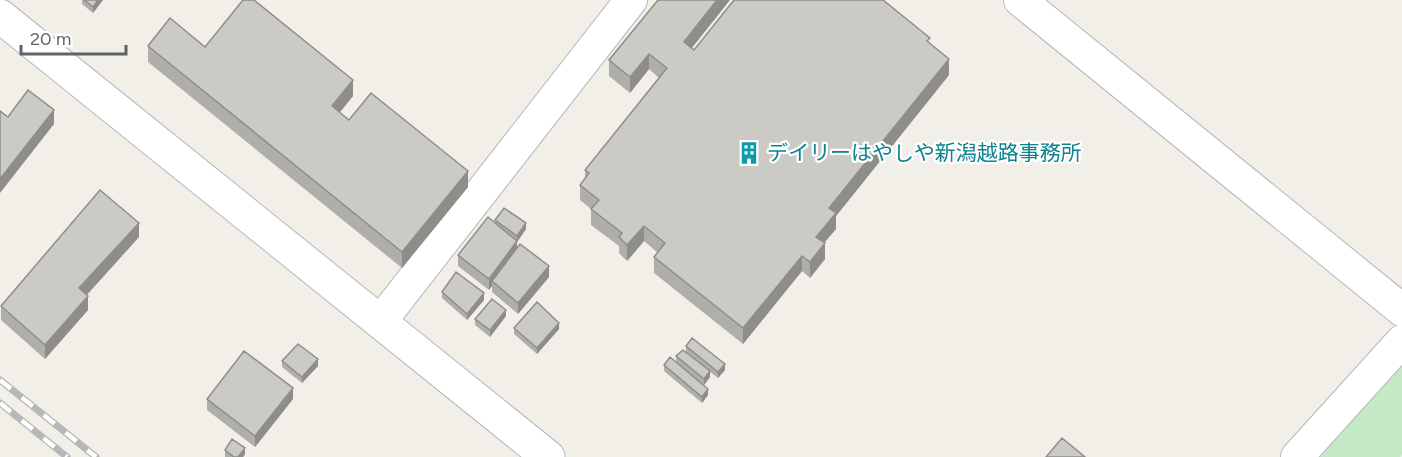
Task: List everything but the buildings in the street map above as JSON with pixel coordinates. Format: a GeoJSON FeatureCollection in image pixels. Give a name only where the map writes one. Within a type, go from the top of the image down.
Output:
{"type":"FeatureCollection","features":[{"type":"Feature","properties":{"kind":"street"},"geometry":{"type":"LineString","coordinates":[[380,322],[631,0]]}},
{"type":"Feature","properties":{"kind":"street"},"geometry":{"type":"LineString","coordinates":[[1020,0],[1402,310]]}},
{"type":"Feature","properties":{"kind":"street"},"geometry":{"type":"LineString","coordinates":[[0,16],[548,457]]}},
{"type":"Feature","properties":{"kind":"street"},"geometry":{"type":"LineString","coordinates":[[1297,457],[1402,341]]}},
{"type":"Feature","properties":{"kind":"green space"},"geometry":{"type":"Polygon","coordinates":[[[1402,359],[1402,455],[1400,457],[1316,457],[1402,359]]]}},
{"type":"Feature","properties":{"kind":"railway"},"geometry":{"type":"LineString","coordinates":[[0,380],[96,457]]}},
{"type":"Feature","properties":{"kind":"railway"},"geometry":{"type":"LineString","coordinates":[[0,403],[67,457]]}},
{"type":"Feature","properties":{"kind":"place","name":"デイリーはやしや新潟越路事務所"},"geometry":{"type":"Point","coordinates":[749,153]}}]}
